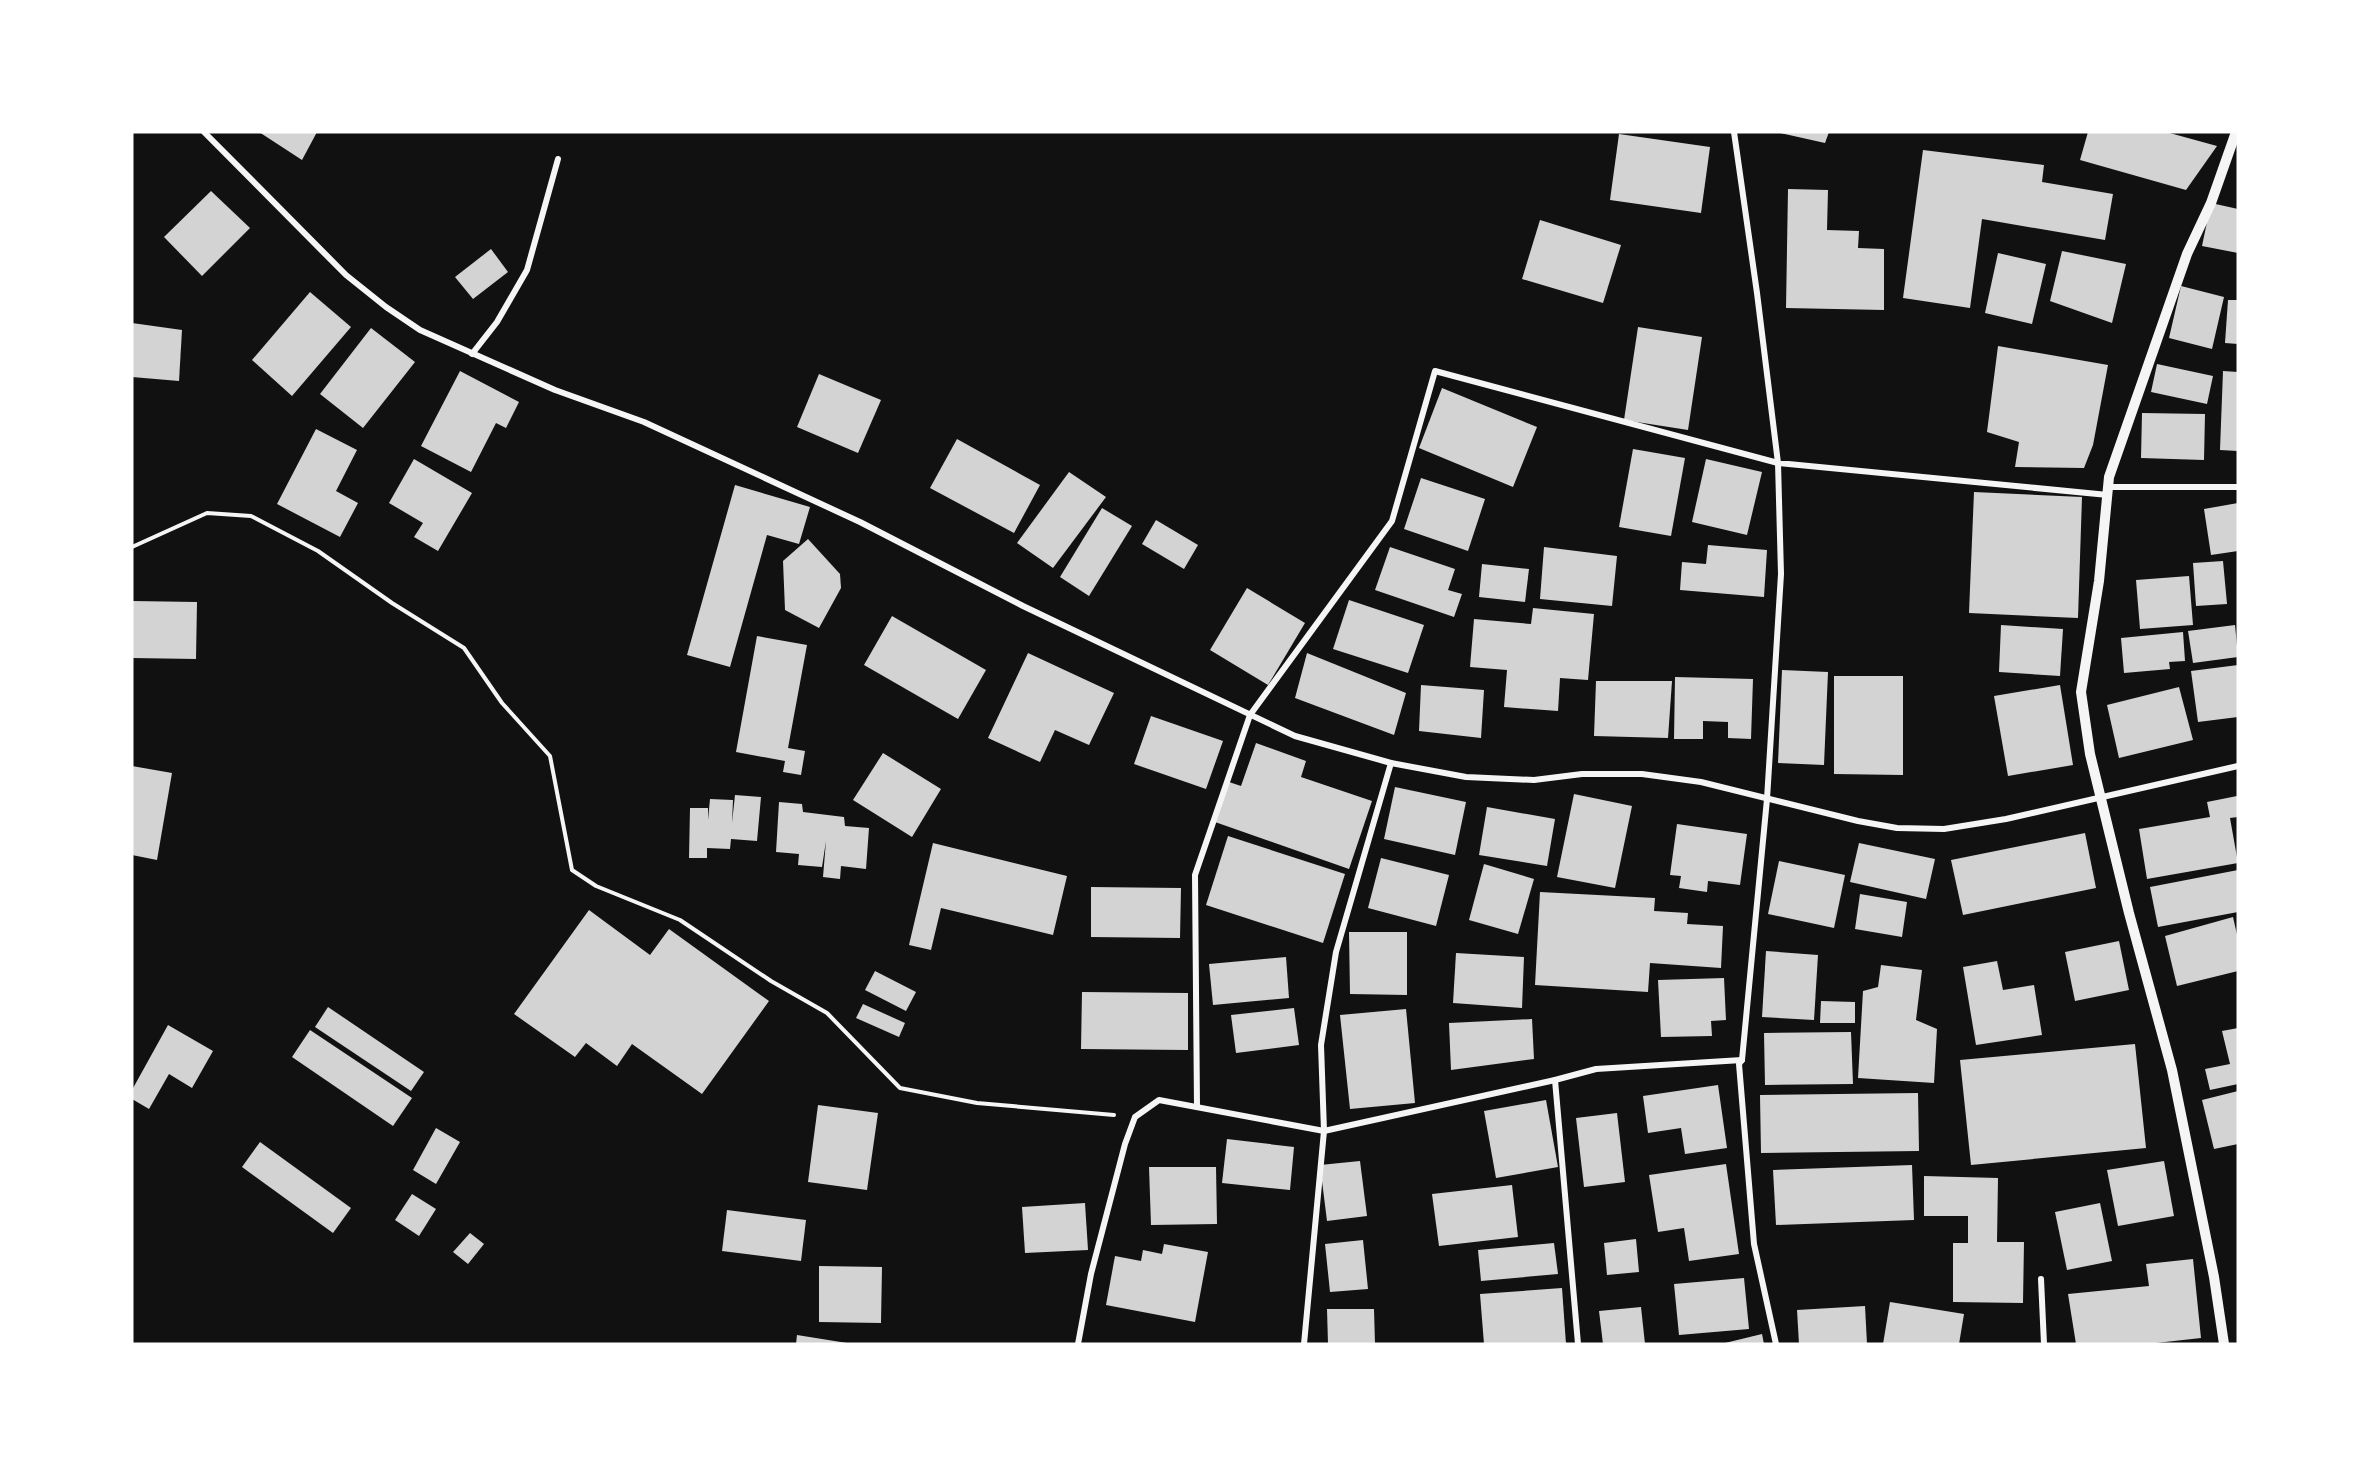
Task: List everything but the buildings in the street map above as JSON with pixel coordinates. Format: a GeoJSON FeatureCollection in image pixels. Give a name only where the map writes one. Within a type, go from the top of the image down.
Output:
{"type":"FeatureCollection","features":[{"type":"Feature","properties":{"kind":"street"},"geometry":{"type":"LineString","coordinates":[[204,132],[346,274],[386,307],[420,330],[555,390],[655,427],[860,522],[1023,606],[1295,736],[1391,763],[1466,777],[1534,780],[1582,774],[1642,774],[1701,782],[1897,828],[1944,829],[2006,819],[2238,766]]}},
{"type":"Feature","properties":{"kind":"street"},"geometry":{"type":"LineString","coordinates":[[1734,132],[1778,463],[1781,574],[1767,799],[1740,1064],[1754,1245],[1776,1344]]}},
{"type":"Feature","properties":{"kind":"street"},"geometry":{"type":"LineString","coordinates":[[2224,1344],[2214,1277],[2172,1070],[2129,913],[2090,754],[2080,692],[2099,581],[2109,477],[2187,254],[2211,203],[2236,132]]}},
{"type":"Feature","properties":{"kind":"street"},"geometry":{"type":"LineString","coordinates":[[472,354],[497,322],[527,270],[558,159]]}},
{"type":"Feature","properties":{"kind":"street"},"geometry":{"type":"LineString","coordinates":[[1197,1107],[1195,875],[1250,715],[1392,521],[1435,371],[1778,463],[2108,491],[2238,487]]}},
{"type":"Feature","properties":{"kind":"street"},"geometry":{"type":"LineString","coordinates":[[1304,1344],[1324,1131],[1321,1045],[1336,952],[1391,763]]}},
{"type":"Feature","properties":{"kind":"street"},"geometry":{"type":"LineString","coordinates":[[1078,1344],[1094,1263],[1125,1144],[1135,1117],[1159,1100],[1324,1131],[1596,1069],[1742,1060]]}},
{"type":"Feature","properties":{"kind":"street"},"geometry":{"type":"LineString","coordinates":[[1555,1080],[1578,1344]]}},
{"type":"Feature","properties":{"kind":"street"},"geometry":{"type":"LineString","coordinates":[[2042,1279],[2044,1344]]}},
{"type":"Feature","properties":{"kind":"path"},"geometry":{"type":"LineString","coordinates":[[132,547],[207,513],[251,516],[318,551],[392,603],[464,648],[502,703],[550,756],[572,870],[596,886],[680,920],[771,981],[827,1013],[900,1088],[977,1103],[1135,1117]]}}]}
